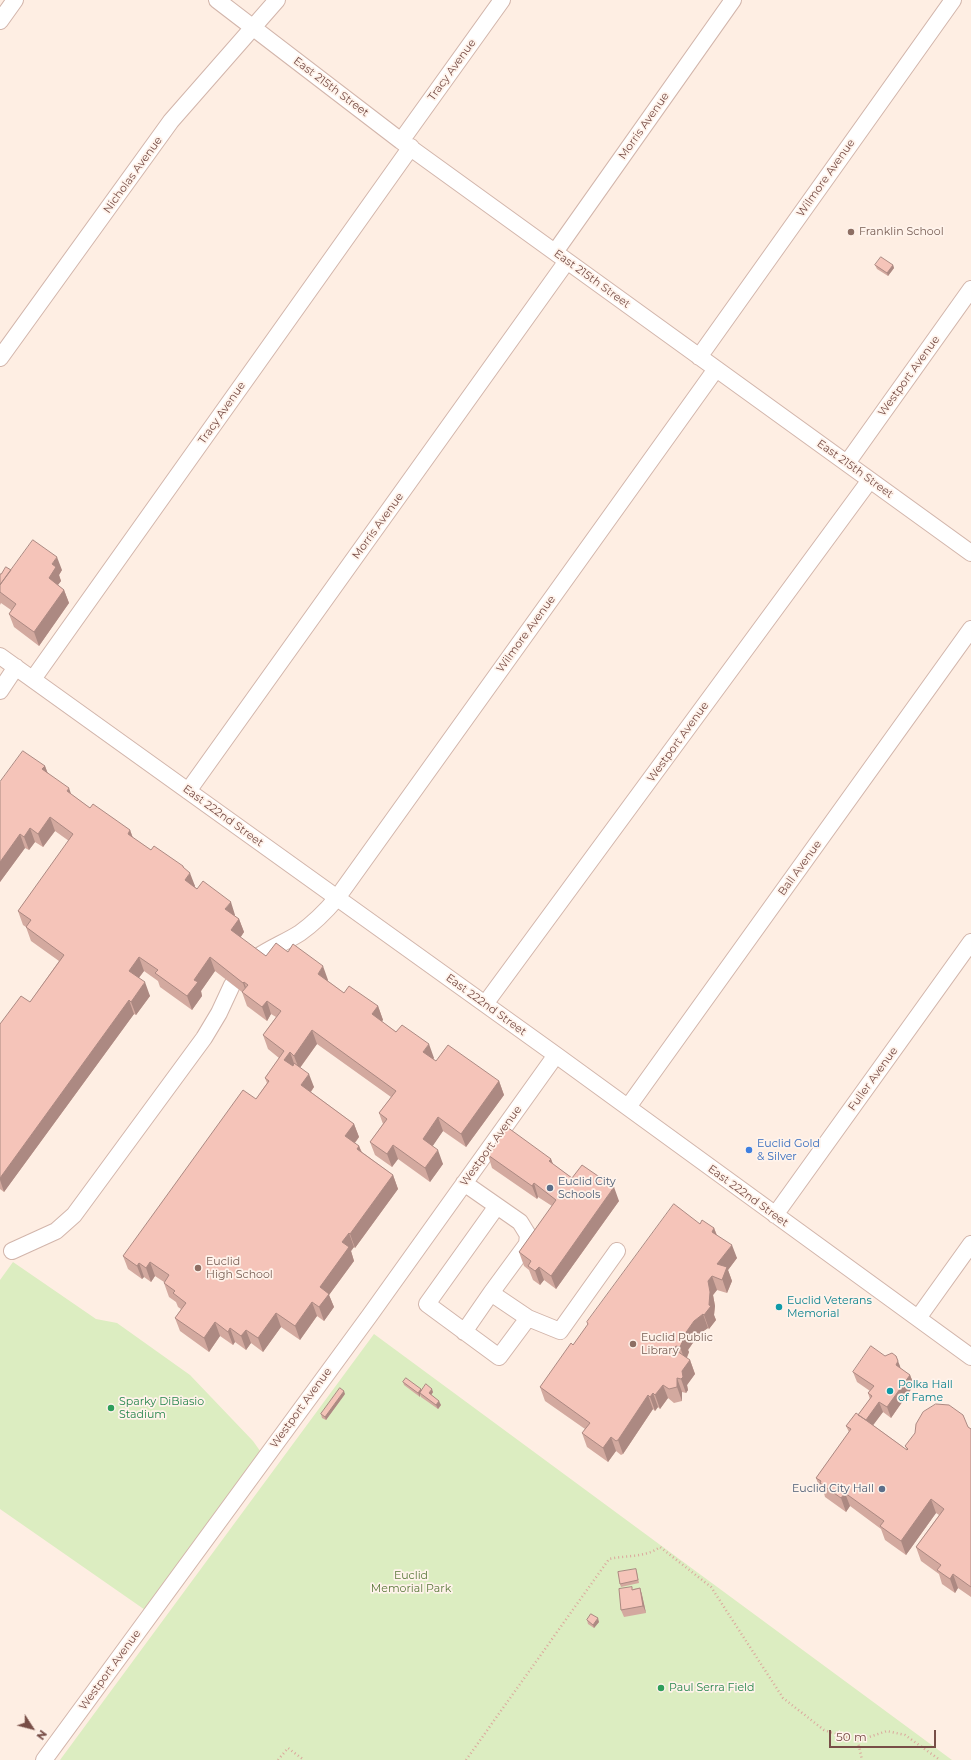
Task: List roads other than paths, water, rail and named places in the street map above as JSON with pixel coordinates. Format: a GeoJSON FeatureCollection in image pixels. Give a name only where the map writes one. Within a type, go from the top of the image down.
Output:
{"type":"FeatureCollection","features":[{"type":"Feature","properties":{"kind":"street"},"geometry":{"type":"LineString","coordinates":[[0,22],[15,0]]}},
{"type":"Feature","properties":{"kind":"street","name":"East 215th Street"},"geometry":{"type":"LineString","coordinates":[[217,0],[406,144],[971,553]]}},
{"type":"Feature","properties":{"kind":"street","name":"Nicholas Avenue"},"geometry":{"type":"LineString","coordinates":[[0,358],[171,121],[277,0]]}},
{"type":"Feature","properties":{"kind":"street","name":"Tracy Avenue"},"geometry":{"type":"LineString","coordinates":[[33,679],[406,144],[502,0]]}},
{"type":"Feature","properties":{"kind":"street","name":"Morris Avenue"},"geometry":{"type":"LineString","coordinates":[[188,791],[561,256],[733,0]]}},
{"type":"Feature","properties":{"kind":"street","name":"Wilmore Avenue"},"geometry":{"type":"LineString","coordinates":[[699,357],[953,0]]}},
{"type":"Feature","properties":{"kind":"street","name":"Westport Avenue"},"geometry":{"type":"LineString","coordinates":[[847,463],[971,289]]}},
{"type":"Feature","properties":{"kind":"street","name":"Wilmore Avenue"},"geometry":{"type":"LineString","coordinates":[[256,958],[265,951],[300,933],[324,913],[337,898],[716,369]]}},
{"type":"Feature","properties":{"kind":"street","name":"Westport Avenue"},"geometry":{"type":"LineString","coordinates":[[485,1004],[870,480]]}},
{"type":"Feature","properties":{"kind":"street","name":"Ball Avenue"},"geometry":{"type":"LineString","coordinates":[[628,1107],[971,629]]}},
{"type":"Feature","properties":{"kind":"street","name":"East 222nd Street"},"geometry":{"type":"LineString","coordinates":[[0,656],[556,1055],[971,1357]]}},
{"type":"Feature","properties":{"kind":"street"},"geometry":{"type":"LineString","coordinates":[[0,691],[16,667]]}},
{"type":"Feature","properties":{"kind":"street","name":"Fuller Avenue"},"geometry":{"type":"LineString","coordinates":[[774,1215],[971,942]]}},
{"type":"Feature","properties":{"kind":"street"},"geometry":{"type":"LineString","coordinates":[[12,1250],[56,1231],[74,1215],[204,1038],[219,1013],[232,985]]}},
{"type":"Feature","properties":{"kind":"street","name":"Westport Avenue"},"geometry":{"type":"LineString","coordinates":[[44,1760],[556,1055]]}},
{"type":"Feature","properties":{"kind":"street"},"geometry":{"type":"LineString","coordinates":[[464,1183],[520,1222],[525,1228],[528,1240],[527,1244],[464,1332]]}},
{"type":"Feature","properties":{"kind":"street"},"geometry":{"type":"LineString","coordinates":[[497,1206],[427,1304],[499,1357],[528,1318]]}},
{"type":"Feature","properties":{"kind":"street"},"geometry":{"type":"LineString","coordinates":[[918,1318],[971,1244]]}},
{"type":"Feature","properties":{"kind":"street"},"geometry":{"type":"LineString","coordinates":[[491,1293],[528,1318],[560,1331],[617,1251]]}},
{"type":"Feature","properties":{"kind":"place","name":"Franklin School"},"geometry":{"type":"Point","coordinates":[851,232]}},
{"type":"Feature","properties":{"kind":"place","name":"Euclid Gold & Silver"},"geometry":{"type":"Point","coordinates":[749,1150]}},
{"type":"Feature","properties":{"kind":"place","name":"Euclid City Schools"},"geometry":{"type":"Point","coordinates":[550,1188]}},
{"type":"Feature","properties":{"kind":"place","name":"Euclid High School"},"geometry":{"type":"Point","coordinates":[198,1268]}},
{"type":"Feature","properties":{"kind":"place","name":"Euclid Veterans Memorial"},"geometry":{"type":"Point","coordinates":[779,1307]}},
{"type":"Feature","properties":{"kind":"place","name":"Euclid Public Library"},"geometry":{"type":"Point","coordinates":[633,1344]}},
{"type":"Feature","properties":{"kind":"place","name":"Polka Hall of Fame"},"geometry":{"type":"Point","coordinates":[890,1391]}},
{"type":"Feature","properties":{"kind":"place","name":"Sparky DiBiasio Stadium"},"geometry":{"type":"Point","coordinates":[111,1408]}},
{"type":"Feature","properties":{"kind":"place","name":"Euclid City Hall"},"geometry":{"type":"Point","coordinates":[882,1489]}},
{"type":"Feature","properties":{"kind":"place","name":"Paul Serra Field"},"geometry":{"type":"Point","coordinates":[661,1688]}},
{"type":"Feature","properties":{"kind":"park label","name":"Euclid Memorial Park"},"geometry":{"type":"Point","coordinates":[411,1582]}}]}
